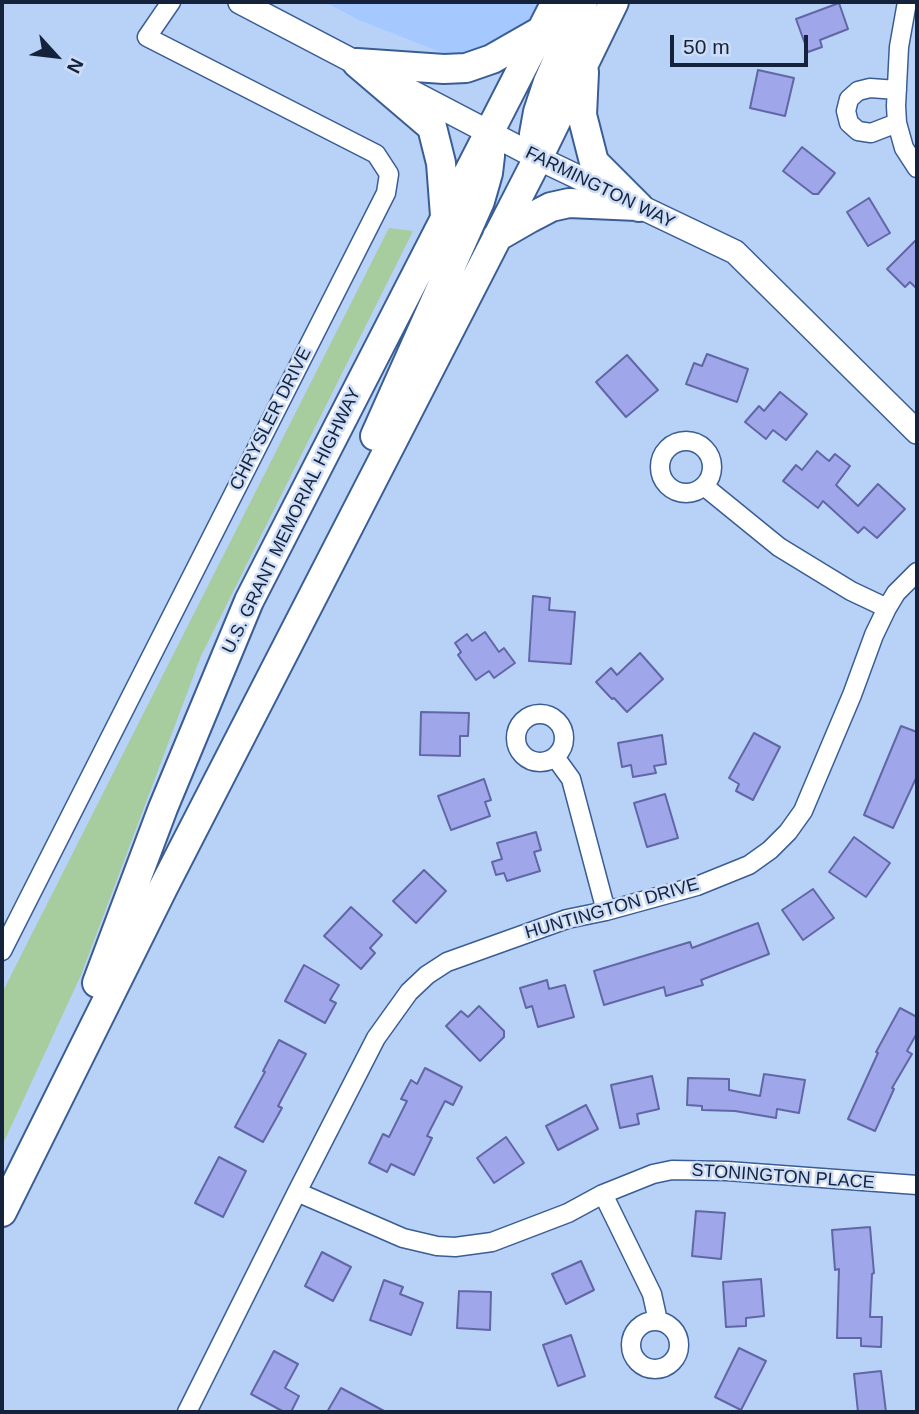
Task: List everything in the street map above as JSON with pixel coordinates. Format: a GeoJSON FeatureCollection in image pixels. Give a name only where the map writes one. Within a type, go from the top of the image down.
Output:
{"type":"FeatureCollection","features":[{"type":"Feature","properties":{"kind":"main road","name":"U.S. GRANT MEMORIAL HIGHWAY"},"geometry":{"type":"LineString","coordinates":[[2,1212],[32,1132],[105,965],[163,808],[249,601],[556,2]]}},
{"type":"Feature","properties":{"kind":"main road"},"geometry":{"type":"LineString","coordinates":[[538,158],[534,134],[538,112],[548,82],[583,2]]}},
{"type":"Feature","properties":{"kind":"main road"},"geometry":{"type":"LineString","coordinates":[[2,1212],[163,888],[538,158],[614,2]]}},
{"type":"Feature","properties":{"kind":"main road"},"geometry":{"type":"LineString","coordinates":[[356,63],[466,68],[492,59],[541,31]]}},
{"type":"Feature","properties":{"kind":"main road"},"geometry":{"type":"LineString","coordinates":[[585,59],[582,115],[594,162],[638,206]]}},
{"type":"Feature","properties":{"kind":"main road"},"geometry":{"type":"LineString","coordinates":[[356,63],[432,127],[441,163],[445,216]]}},
{"type":"Feature","properties":{"kind":"main road"},"geometry":{"type":"LineString","coordinates":[[333,557],[356,479],[480,201],[490,156],[489,132]]}},
{"type":"Feature","properties":{"kind":"main road"},"geometry":{"type":"LineString","coordinates":[[497,237],[551,208],[569,203],[638,206]]}},
{"type":"Feature","properties":{"kind":"street","name":"CHRYSLER DRIVE"},"geometry":{"type":"LineString","coordinates":[[2,951],[386,193],[389,174],[376,154],[147,37],[171,2]]}},
{"type":"Feature","properties":{"kind":"street","name":"FARMINGTON WAY"},"geometry":{"type":"LineString","coordinates":[[240,2],[538,158],[734,252],[917,432]]}},
{"type":"Feature","properties":{"kind":"street"},"geometry":{"type":"LineString","coordinates":[[907,2],[899,47],[897,123],[904,148],[917,168]]}},
{"type":"Feature","properties":{"kind":"street"},"geometry":{"type":"LineString","coordinates":[[897,90],[858,90],[849,99],[846,111],[849,123],[858,131],[871,134],[897,123]]}},
{"type":"Feature","properties":{"kind":"street"},"geometry":{"type":"LineString","coordinates":[[704,486],[779,547],[851,592],[887,608]]}},
{"type":"Feature","properties":{"kind":"street","name":"HUNTINGTON DRIVE"},"geometry":{"type":"LineString","coordinates":[[187,1412],[376,1038],[409,992],[447,961],[567,919],[696,886],[749,865],[770,850],[788,832],[803,811],[874,635],[896,593],[917,572]]}},
{"type":"Feature","properties":{"kind":"street"},"geometry":{"type":"LineString","coordinates":[[555,757],[570,779],[606,911]]}},
{"type":"Feature","properties":{"kind":"street","name":"STONINGTON PLACE"},"geometry":{"type":"LineString","coordinates":[[297,1192],[403,1238],[455,1247],[492,1242],[568,1213],[603,1194],[653,1174],[672,1170],[727,1171],[917,1185]]}},
{"type":"Feature","properties":{"kind":"street"},"geometry":{"type":"LineString","coordinates":[[603,1194],[652,1294],[658,1321]]}},
{"type":"Feature","properties":{"kind":"shaded area"},"geometry":{"type":"Polygon","coordinates":[[[325,2],[541,2],[522,41],[461,60],[359,20],[325,2]]]}},
{"type":"Feature","properties":{"kind":"green space"},"geometry":{"type":"Polygon","coordinates":[[[389,228],[413,231],[201,656],[81,975],[2,1146],[2,993],[389,228]]]}},
{"type":"Feature","properties":{"kind":"building"},"geometry":{"type":"Polygon","coordinates":[[[839,3],[848,29],[820,40],[822,47],[808,52],[796,19],[839,3]]]}},
{"type":"Feature","properties":{"kind":"building"},"geometry":{"type":"Polygon","coordinates":[[[758,70],[794,78],[785,116],[750,108],[758,70]]]}},
{"type":"Feature","properties":{"kind":"building"},"geometry":{"type":"Polygon","coordinates":[[[802,147],[835,173],[818,194],[813,194],[783,171],[802,147]]]}},
{"type":"Feature","properties":{"kind":"building"},"geometry":{"type":"Polygon","coordinates":[[[869,198],[890,233],[868,246],[847,212],[869,198]]]}},
{"type":"Feature","properties":{"kind":"building"},"geometry":{"type":"Polygon","coordinates":[[[917,239],[917,289],[910,282],[905,287],[887,269],[917,239]]]}},
{"type":"Feature","properties":{"kind":"building"},"geometry":{"type":"Polygon","coordinates":[[[707,354],[748,369],[737,402],[686,384],[694,363],[702,366],[707,354]]]}},
{"type":"Feature","properties":{"kind":"building"},"geometry":{"type":"Polygon","coordinates":[[[627,355],[658,390],[626,417],[596,382],[627,355]]]}},
{"type":"Feature","properties":{"kind":"building"},"geometry":{"type":"Polygon","coordinates":[[[780,392],[807,414],[786,440],[773,430],[766,439],[745,422],[759,406],[764,411],[780,392]]]}},
{"type":"Feature","properties":{"kind":"building"},"geometry":{"type":"Polygon","coordinates":[[[817,451],[829,461],[835,454],[850,466],[836,485],[858,506],[878,484],[905,509],[877,538],[864,527],[858,533],[823,501],[818,508],[783,481],[796,465],[802,470],[817,451]]]}},
{"type":"Feature","properties":{"kind":"building"},"geometry":{"type":"Polygon","coordinates":[[[533,596],[550,598],[549,610],[575,612],[571,664],[529,661],[533,596]]]}},
{"type":"Feature","properties":{"kind":"building"},"geometry":{"type":"Polygon","coordinates":[[[485,632],[499,652],[504,648],[515,663],[494,678],[489,671],[476,680],[458,655],[461,652],[455,643],[467,634],[472,641],[485,632]]]}},
{"type":"Feature","properties":{"kind":"building"},"geometry":{"type":"Polygon","coordinates":[[[640,653],[663,679],[627,712],[596,682],[611,668],[617,675],[640,653]]]}},
{"type":"Feature","properties":{"kind":"building"},"geometry":{"type":"Polygon","coordinates":[[[421,712],[469,713],[468,736],[460,736],[460,756],[420,755],[421,712]]]}},
{"type":"Feature","properties":{"kind":"building"},"geometry":{"type":"Polygon","coordinates":[[[901,726],[917,732],[917,776],[893,828],[864,815],[901,726]]]}},
{"type":"Feature","properties":{"kind":"building"},"geometry":{"type":"Polygon","coordinates":[[[754,733],[780,747],[753,800],[736,791],[739,784],[729,778],[754,733]]]}},
{"type":"Feature","properties":{"kind":"building"},"geometry":{"type":"Polygon","coordinates":[[[662,735],[666,764],[654,766],[656,773],[633,777],[631,765],[622,767],[618,743],[662,735]]]}},
{"type":"Feature","properties":{"kind":"building"},"geometry":{"type":"Polygon","coordinates":[[[484,779],[491,800],[485,802],[490,816],[451,830],[438,796],[484,779]]]}},
{"type":"Feature","properties":{"kind":"building"},"geometry":{"type":"Polygon","coordinates":[[[665,794],[678,838],[647,847],[634,803],[665,794]]]}},
{"type":"Feature","properties":{"kind":"building"},"geometry":{"type":"Polygon","coordinates":[[[536,832],[541,850],[534,852],[540,871],[507,881],[504,873],[496,875],[492,862],[502,859],[497,843],[536,832]]]}},
{"type":"Feature","properties":{"kind":"building"},"geometry":{"type":"Polygon","coordinates":[[[854,837],[890,863],[866,897],[829,872],[854,837]]]}},
{"type":"Feature","properties":{"kind":"building"},"geometry":{"type":"Polygon","coordinates":[[[424,870],[446,891],[416,923],[393,901],[424,870]]]}},
{"type":"Feature","properties":{"kind":"building"},"geometry":{"type":"Polygon","coordinates":[[[813,889],[834,918],[803,940],[782,910],[813,889]]]}},
{"type":"Feature","properties":{"kind":"building"},"geometry":{"type":"Polygon","coordinates":[[[351,907],[382,935],[370,948],[375,953],[361,969],[324,936],[351,907]]]}},
{"type":"Feature","properties":{"kind":"building"},"geometry":{"type":"Polygon","coordinates":[[[758,923],[769,954],[701,980],[703,985],[666,996],[664,987],[604,1005],[594,971],[690,942],[692,948],[758,923]]]}},
{"type":"Feature","properties":{"kind":"building"},"geometry":{"type":"Polygon","coordinates":[[[304,965],[339,985],[330,1000],[336,1003],[325,1023],[285,1001],[304,965]]]}},
{"type":"Feature","properties":{"kind":"building"},"geometry":{"type":"Polygon","coordinates":[[[547,980],[549,989],[565,985],[574,1017],[538,1027],[532,1006],[526,1008],[520,988],[547,980]]]}},
{"type":"Feature","properties":{"kind":"building"},"geometry":{"type":"Polygon","coordinates":[[[479,1006],[504,1031],[504,1037],[480,1061],[446,1026],[461,1011],[468,1017],[479,1006]]]}},
{"type":"Feature","properties":{"kind":"building"},"geometry":{"type":"Polygon","coordinates":[[[900,1008],[917,1017],[917,1033],[907,1051],[912,1054],[892,1088],[894,1089],[875,1131],[848,1119],[878,1053],[876,1052],[900,1008]]]}},
{"type":"Feature","properties":{"kind":"building"},"geometry":{"type":"Polygon","coordinates":[[[279,1040],[306,1054],[278,1106],[282,1108],[263,1142],[235,1127],[279,1040]]]}},
{"type":"Feature","properties":{"kind":"building"},"geometry":{"type":"Polygon","coordinates":[[[425,1068],[462,1087],[453,1105],[445,1101],[427,1136],[432,1138],[414,1175],[391,1164],[387,1172],[369,1163],[383,1134],[389,1137],[407,1101],[401,1099],[411,1080],[417,1084],[425,1068]]]}},
{"type":"Feature","properties":{"kind":"building"},"geometry":{"type":"Polygon","coordinates":[[[764,1074],[805,1080],[799,1113],[777,1109],[776,1118],[735,1111],[702,1110],[702,1106],[687,1105],[688,1078],[729,1079],[729,1090],[760,1096],[764,1074]]]}},
{"type":"Feature","properties":{"kind":"building"},"geometry":{"type":"Polygon","coordinates":[[[652,1076],[659,1109],[637,1114],[639,1124],[620,1128],[611,1085],[652,1076]]]}},
{"type":"Feature","properties":{"kind":"building"},"geometry":{"type":"Polygon","coordinates":[[[586,1105],[598,1129],[558,1150],[546,1126],[586,1105]]]}},
{"type":"Feature","properties":{"kind":"building"},"geometry":{"type":"Polygon","coordinates":[[[506,1137],[524,1163],[494,1183],[477,1158],[506,1137]]]}},
{"type":"Feature","properties":{"kind":"building"},"geometry":{"type":"Polygon","coordinates":[[[219,1157],[246,1171],[223,1217],[195,1203],[219,1157]]]}},
{"type":"Feature","properties":{"kind":"building"},"geometry":{"type":"Polygon","coordinates":[[[696,1211],[725,1213],[721,1259],[692,1256],[696,1211]]]}},
{"type":"Feature","properties":{"kind":"building"},"geometry":{"type":"Polygon","coordinates":[[[870,1227],[874,1273],[870,1317],[882,1317],[881,1347],[861,1346],[861,1338],[837,1338],[839,1269],[835,1270],[832,1230],[870,1227]]]}},
{"type":"Feature","properties":{"kind":"building"},"geometry":{"type":"Polygon","coordinates":[[[322,1252],[351,1267],[333,1301],[305,1286],[322,1252]]]}},
{"type":"Feature","properties":{"kind":"building"},"geometry":{"type":"Polygon","coordinates":[[[581,1261],[594,1290],[566,1304],[552,1274],[581,1261]]]}},
{"type":"Feature","properties":{"kind":"building"},"geometry":{"type":"Polygon","coordinates":[[[761,1279],[764,1316],[746,1318],[746,1326],[726,1327],[723,1282],[761,1279]]]}},
{"type":"Feature","properties":{"kind":"building"},"geometry":{"type":"Polygon","coordinates":[[[384,1280],[403,1287],[400,1294],[423,1303],[411,1335],[370,1320],[384,1280]]]}},
{"type":"Feature","properties":{"kind":"building"},"geometry":{"type":"Polygon","coordinates":[[[459,1291],[491,1292],[490,1330],[457,1328],[459,1291]]]}},
{"type":"Feature","properties":{"kind":"building"},"geometry":{"type":"Polygon","coordinates":[[[571,1335],[585,1376],[558,1386],[543,1345],[571,1335]]]}},
{"type":"Feature","properties":{"kind":"building"},"geometry":{"type":"Polygon","coordinates":[[[739,1348],[766,1361],[741,1410],[715,1397],[739,1348]]]}},
{"type":"Feature","properties":{"kind":"building"},"geometry":{"type":"Polygon","coordinates":[[[274,1351],[298,1364],[285,1388],[299,1396],[291,1412],[284,1412],[251,1394],[274,1351]]]}},
{"type":"Feature","properties":{"kind":"building"},"geometry":{"type":"Polygon","coordinates":[[[881,1371],[886,1412],[858,1412],[854,1374],[881,1371]]]}},
{"type":"Feature","properties":{"kind":"building"},"geometry":{"type":"Polygon","coordinates":[[[341,1388],[386,1412],[327,1412],[341,1388]]]}}]}
